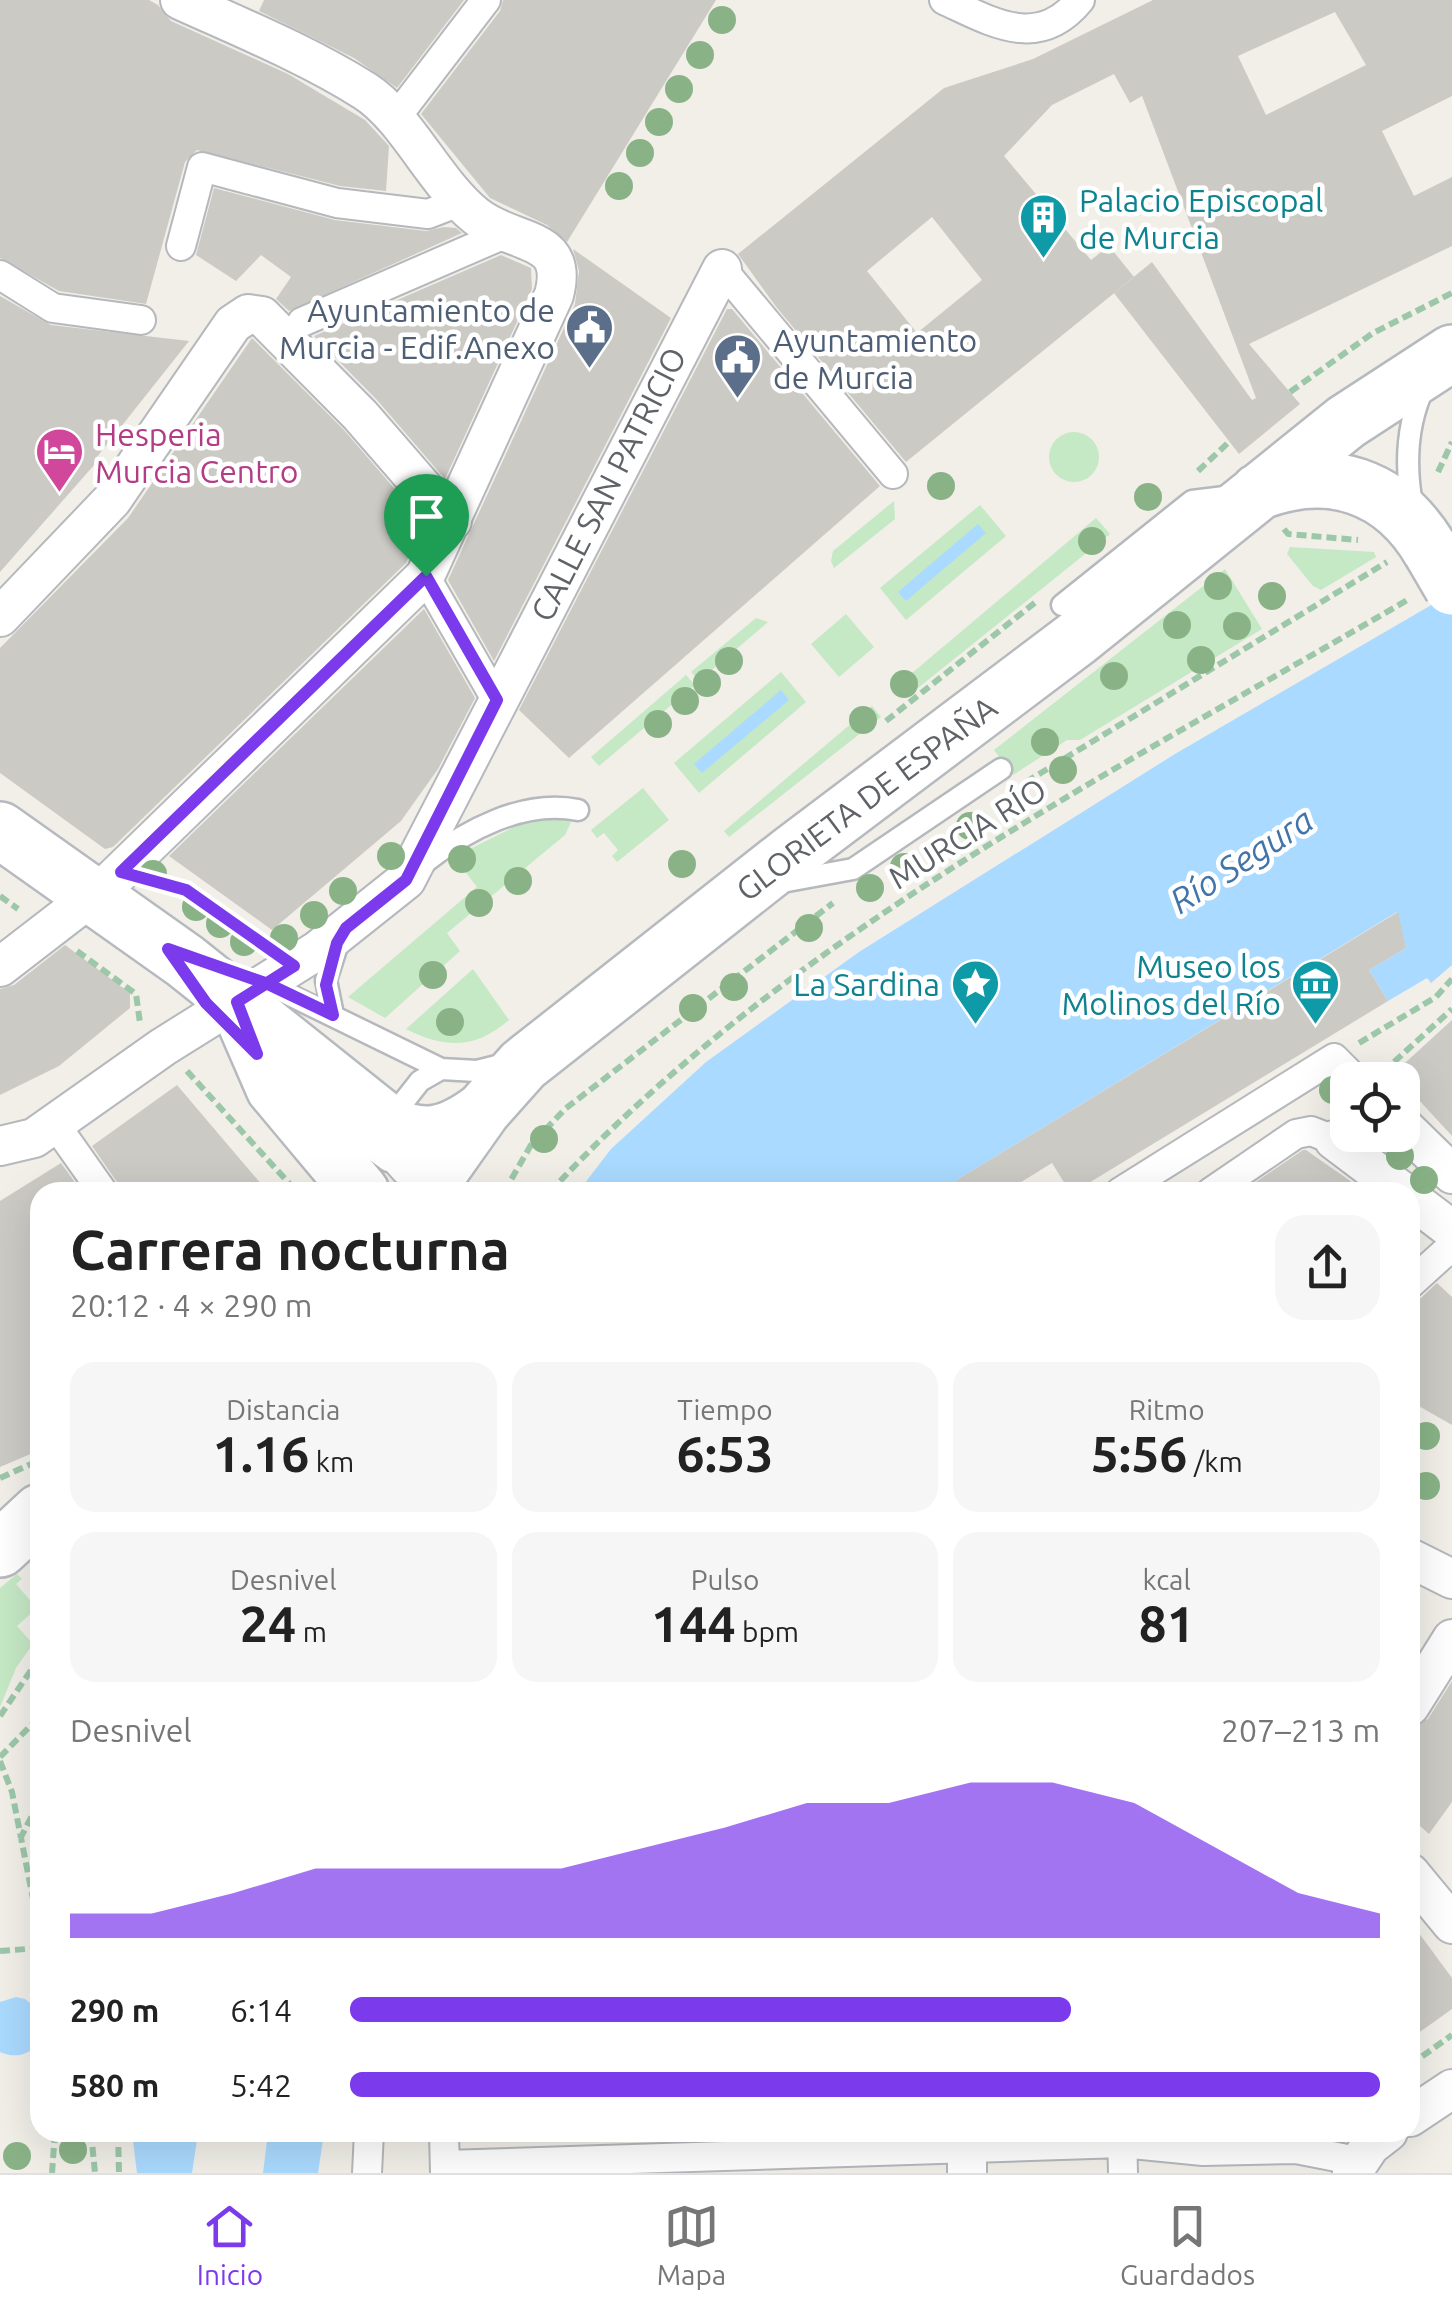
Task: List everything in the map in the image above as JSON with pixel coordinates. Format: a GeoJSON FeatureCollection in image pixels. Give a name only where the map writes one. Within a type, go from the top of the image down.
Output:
{"type":"FeatureCollection","features":[{"type":"Feature","properties":{"kind":"main road","name":"GLORIETA DE ESPAÑA"},"geometry":{"type":"LineString","coordinates":[[403,1170],[483,1110],[523,1065],[746,889],[1063,649],[1374,402],[1452,353]]}},
{"type":"Feature","properties":{"kind":"main road"},"geometry":{"type":"LineString","coordinates":[[1255,494],[1304,481],[1360,488],[1400,509],[1431,568]]}},
{"type":"Feature","properties":{"kind":"main road"},"geometry":{"type":"LineString","coordinates":[[0,830],[107,884],[168,949],[247,985],[344,1089],[403,1170]]}},
{"type":"Feature","properties":{"kind":"main road"},"geometry":{"type":"LineString","coordinates":[[247,985],[257,1054],[274,1088],[403,1170]]}},
{"type":"Feature","properties":{"kind":"main road"},"geometry":{"type":"LineString","coordinates":[[0,1525],[30,1506]]}},
{"type":"Feature","properties":{"kind":"main road"},"geometry":{"type":"LineString","coordinates":[[0,1549],[30,1521]]}},
{"type":"Feature","properties":{"kind":"street"},"geometry":{"type":"LineString","coordinates":[[0,968],[107,884],[426,576],[554,295],[560,274],[558,261],[548,251],[507,233],[460,202],[368,93],[180,0]]}},
{"type":"Feature","properties":{"kind":"street"},"geometry":{"type":"LineString","coordinates":[[394,120],[486,0]]}},
{"type":"Feature","properties":{"kind":"street"},"geometry":{"type":"LineString","coordinates":[[944,0],[1005,28],[1024,32],[1069,14],[1080,0]]}},
{"type":"Feature","properties":{"kind":"street"},"geometry":{"type":"LineString","coordinates":[[180,246],[202,167],[337,203],[428,214],[460,202]]}},
{"type":"Feature","properties":{"kind":"street"},"geometry":{"type":"LineString","coordinates":[[293,329],[507,233]]}},
{"type":"Feature","properties":{"kind":"street"},"geometry":{"type":"LineString","coordinates":[[722,269],[893,474]]}},
{"type":"Feature","properties":{"kind":"street","name":"CALLE SAN PATRICIO"},"geometry":{"type":"LineString","coordinates":[[406,880],[722,269]]}},
{"type":"Feature","properties":{"kind":"street"},"geometry":{"type":"LineString","coordinates":[[0,276],[53,308],[141,320]]}},
{"type":"Feature","properties":{"kind":"street"},"geometry":{"type":"LineString","coordinates":[[0,618],[112,500],[232,324],[248,314],[293,329],[360,415],[452,521]]}},
{"type":"Feature","properties":{"kind":"street"},"geometry":{"type":"LineString","coordinates":[[426,576],[497,700]]}},
{"type":"Feature","properties":{"kind":"street"},"geometry":{"type":"LineString","coordinates":[[0,1146],[34,1138],[247,985],[346,928],[406,880]]}},
{"type":"Feature","properties":{"kind":"street"},"geometry":{"type":"LineString","coordinates":[[1136,1182],[1334,1058],[1338,1062]]}},
{"type":"Feature","properties":{"kind":"street"},"geometry":{"type":"LineString","coordinates":[[55,1124],[96,1182]]}},
{"type":"Feature","properties":{"kind":"street"},"geometry":{"type":"LineString","coordinates":[[1226,1182],[1296,1134],[1311,1131],[1330,1138]]}},
{"type":"Feature","properties":{"kind":"street"},"geometry":{"type":"LineString","coordinates":[[1420,1143],[1452,1174]]}},
{"type":"Feature","properties":{"kind":"street"},"geometry":{"type":"LineString","coordinates":[[1350,1152],[1390,1182]]}},
{"type":"Feature","properties":{"kind":"street"},"geometry":{"type":"LineString","coordinates":[[1420,1206],[1452,1230]]}},
{"type":"Feature","properties":{"kind":"street"},"geometry":{"type":"LineString","coordinates":[[1420,1275],[1452,1246]]}},
{"type":"Feature","properties":{"kind":"street"},"geometry":{"type":"LineString","coordinates":[[1420,1563],[1452,1578]]}},
{"type":"Feature","properties":{"kind":"street"},"geometry":{"type":"LineString","coordinates":[[1420,1690],[1452,1639]]}},
{"type":"Feature","properties":{"kind":"street"},"geometry":{"type":"LineString","coordinates":[[1420,1884],[1452,1924]]}},
{"type":"Feature","properties":{"kind":"street"},"geometry":{"type":"LineString","coordinates":[[1420,2110],[1452,2089]]}},
{"type":"Feature","properties":{"kind":"street"},"geometry":{"type":"LineString","coordinates":[[367,2173],[369,2142]]}},
{"type":"Feature","properties":{"kind":"street"},"geometry":{"type":"LineString","coordinates":[[444,2142],[445,2169],[656,2155],[967,2151],[1074,2142]]}},
{"type":"Feature","properties":{"kind":"street"},"geometry":{"type":"LineString","coordinates":[[1122,2142],[1122,2173]]}},
{"type":"Feature","properties":{"kind":"street"},"geometry":{"type":"LineString","coordinates":[[1147,2142],[1203,2151],[1296,2148],[1355,2167],[1379,2142]]}},
{"type":"Feature","properties":{"kind":"lane"},"geometry":{"type":"LineString","coordinates":[[1431,568],[1410,493],[1410,432],[1423,388],[1452,353]]}},
{"type":"Feature","properties":{"kind":"lane"},"geometry":{"type":"LineString","coordinates":[[1062,605],[1192,501],[1255,494]]}},
{"type":"Feature","properties":{"kind":"lane"},"geometry":{"type":"LineString","coordinates":[[746,889],[853,869],[1001,768]]}},
{"type":"Feature","properties":{"kind":"lane"},"geometry":{"type":"LineString","coordinates":[[406,880],[449,845],[520,811],[558,806],[578,810]]}},
{"type":"Feature","properties":{"kind":"lane"},"geometry":{"type":"LineString","coordinates":[[333,1015],[326,985],[328,968],[346,928]]}},
{"type":"Feature","properties":{"kind":"lane"},"geometry":{"type":"LineString","coordinates":[[247,985],[333,1015],[441,1069],[458,1072],[494,1068],[548,1046]]}},
{"type":"Feature","properties":{"kind":"lane"},"geometry":{"type":"LineString","coordinates":[[403,1170],[420,1081],[441,1069]]}},
{"type":"Feature","properties":{"kind":"path"},"geometry":{"type":"LineString","coordinates":[[1290,392],[1373,333],[1452,293]]}},
{"type":"Feature","properties":{"kind":"path"},"geometry":{"type":"LineString","coordinates":[[1022,784],[1431,568]]}},
{"type":"Feature","properties":{"kind":"path","name":"MURCIA RÍO"},"geometry":{"type":"LineString","coordinates":[[560,1182],[638,1103],[840,943],[1431,568]]}},
{"type":"Feature","properties":{"kind":"path"},"geometry":{"type":"LineString","coordinates":[[107,884],[186,890],[247,985]]}},
{"type":"Feature","properties":{"kind":"path"},"geometry":{"type":"LineString","coordinates":[[510,1182],[531,1145],[566,1108],[838,899]]}},
{"type":"Feature","properties":{"kind":"path"},"geometry":{"type":"LineString","coordinates":[[1334,1058],[1436,996],[1452,980]]}},
{"type":"Feature","properties":{"kind":"path"},"geometry":{"type":"LineString","coordinates":[[1395,1062],[1452,1009]]}},
{"type":"Feature","properties":{"kind":"path"},"geometry":{"type":"LineString","coordinates":[[276,1170],[287,1182]]}},
{"type":"Feature","properties":{"kind":"path"},"geometry":{"type":"LineString","coordinates":[[0,1716],[30,1671]]}},
{"type":"Feature","properties":{"kind":"path"},"geometry":{"type":"LineString","coordinates":[[30,1727],[0,1759],[12,1792],[30,1886]]}},
{"type":"Feature","properties":{"kind":"path"},"geometry":{"type":"LineString","coordinates":[[20,1840],[30,1820]]}},
{"type":"Feature","properties":{"kind":"path"},"geometry":{"type":"LineString","coordinates":[[0,1950],[30,1948]]}},
{"type":"Feature","properties":{"kind":"path"},"geometry":{"type":"LineString","coordinates":[[1420,2059],[1452,2035]]}},
{"type":"Feature","properties":{"kind":"path"},"geometry":{"type":"LineString","coordinates":[[52,2173],[54,2142]]}},
{"type":"Feature","properties":{"kind":"path"},"geometry":{"type":"LineString","coordinates":[[92,2142],[95,2172]]}},
{"type":"Feature","properties":{"kind":"path"},"geometry":{"type":"LineString","coordinates":[[118,2142],[119,2173]]}},
{"type":"Feature","properties":{"kind":"green space"},"geometry":{"type":"Polygon","coordinates":[[[1074,432],[1092,439],[1099,457],[1092,475],[1074,482],[1056,475],[1049,457],[1056,439],[1074,432]]]}},
{"type":"Feature","properties":{"kind":"green space"},"geometry":{"type":"Polygon","coordinates":[[[894,501],[895,519],[834,568],[833,551],[894,501]]]}},
{"type":"Feature","properties":{"kind":"green space"},"geometry":{"type":"Polygon","coordinates":[[[980,505],[1006,536],[906,620],[880,588],[980,505]]]}},
{"type":"Feature","properties":{"kind":"green space"},"geometry":{"type":"Polygon","coordinates":[[[1096,518],[1110,534],[908,696],[899,684],[1096,518]]]}},
{"type":"Feature","properties":{"kind":"green space"},"geometry":{"type":"Polygon","coordinates":[[[1290,547],[1374,552],[1376,557],[1321,590],[1313,586],[1287,554],[1290,547]]]}},
{"type":"Feature","properties":{"kind":"green space"},"geometry":{"type":"Polygon","coordinates":[[[1225,569],[1262,629],[1080,740],[1067,740],[1013,775],[994,750],[1225,569]]]}},
{"type":"Feature","properties":{"kind":"green space"},"geometry":{"type":"Polygon","coordinates":[[[846,614],[874,647],[839,677],[811,644],[846,614]]]}},
{"type":"Feature","properties":{"kind":"green space"},"geometry":{"type":"Polygon","coordinates":[[[756,618],[768,622],[699,681],[691,672],[756,618]]]}},
{"type":"Feature","properties":{"kind":"green space"},"geometry":{"type":"Polygon","coordinates":[[[781,672],[806,702],[699,793],[674,763],[781,672]]]}},
{"type":"Feature","properties":{"kind":"green space"},"geometry":{"type":"Polygon","coordinates":[[[686,675],[695,685],[599,766],[591,757],[686,675]]]}},
{"type":"Feature","properties":{"kind":"green space"},"geometry":{"type":"Polygon","coordinates":[[[872,706],[881,717],[729,837],[724,831],[872,706]]]}},
{"type":"Feature","properties":{"kind":"green space"},"geometry":{"type":"Polygon","coordinates":[[[643,788],[669,820],[617,862],[612,856],[618,850],[604,833],[597,838],[591,830],[643,788]]]}},
{"type":"Feature","properties":{"kind":"green space"},"geometry":{"type":"Polygon","coordinates":[[[558,818],[571,822],[565,835],[447,933],[460,951],[385,1018],[348,997],[477,887],[454,857],[518,825],[558,818]]]}},
{"type":"Feature","properties":{"kind":"green space"},"geometry":{"type":"Polygon","coordinates":[[[473,969],[509,1020],[484,1036],[460,1043],[434,1040],[406,1029],[473,969]]]}},
{"type":"Feature","properties":{"kind":"green space"},"geometry":{"type":"Polygon","coordinates":[[[17,1574],[22,1579],[16,1584],[30,1600],[30,1614],[17,1626],[30,1641],[30,1648],[16,1668],[0,1707],[0,1588],[17,1574]]]}},
{"type":"Feature","properties":{"kind":"water"},"geometry":{"type":"Polygon","coordinates":[[[978,524],[986,533],[906,601],[898,592],[978,524]]]}},
{"type":"Feature","properties":{"kind":"water","name":"Río Segura"},"geometry":{"type":"Polygon","coordinates":[[[1452,593],[1452,965],[1431,983],[1427,978],[1388,1001],[1369,970],[1406,948],[1397,912],[953,1182],[586,1182],[611,1149],[706,1062],[859,952],[1175,754],[1452,593]]]}},
{"type":"Feature","properties":{"kind":"water"},"geometry":{"type":"Polygon","coordinates":[[[781,690],[789,700],[702,773],[694,764],[781,690]]]}},
{"type":"Feature","properties":{"kind":"water"},"geometry":{"type":"Polygon","coordinates":[[[16,1997],[30,2003],[27,2052],[0,2052],[0,2002],[16,1997]]]}},
{"type":"Feature","properties":{"kind":"water"},"geometry":{"type":"Polygon","coordinates":[[[133,2142],[197,2142],[192,2173],[137,2173],[133,2142]]]}},
{"type":"Feature","properties":{"kind":"water"},"geometry":{"type":"Polygon","coordinates":[[[267,2142],[323,2142],[318,2173],[263,2173],[267,2142]]]}},
{"type":"Feature","properties":{"kind":"building"},"geometry":{"type":"Polygon","coordinates":[[[0,0],[149,0],[171,21],[288,74],[365,120],[389,146],[386,191],[340,186],[197,150],[185,162],[146,304],[59,291],[0,258],[0,0]]]}},
{"type":"Feature","properties":{"kind":"building"},"geometry":{"type":"Polygon","coordinates":[[[264,0],[464,0],[397,88],[354,58],[259,11],[264,0]]]}},
{"type":"Feature","properties":{"kind":"building"},"geometry":{"type":"Polygon","coordinates":[[[503,0],[716,0],[567,242],[547,225],[490,198],[421,114],[500,11],[503,0]]]}},
{"type":"Feature","properties":{"kind":"building"},"geometry":{"type":"Polygon","coordinates":[[[1153,0],[1452,0],[1452,96],[1382,131],[1414,196],[1452,177],[1452,246],[1249,344],[1300,404],[1239,454],[1114,293],[906,462],[777,308],[738,254],[944,88],[1033,59],[1153,0]],[[1335,12],[1238,56],[1266,115],[1366,65],[1335,12]],[[1114,74],[1052,105],[1004,156],[1091,260],[1109,246],[1134,277],[1152,262],[1252,400],[1256,398],[1142,96],[1130,103],[1114,74]],[[932,217],[867,271],[917,333],[982,280],[932,217]]]}},
{"type":"Feature","properties":{"kind":"building"},"geometry":{"type":"Polygon","coordinates":[[[214,188],[335,220],[426,231],[456,228],[462,233],[289,311],[276,299],[291,277],[261,255],[236,281],[196,255],[214,188]]]}},
{"type":"Feature","properties":{"kind":"building"},"geometry":{"type":"Polygon","coordinates":[[[573,249],[671,318],[494,661],[448,580],[575,304],[579,271],[573,249]]]}},
{"type":"Feature","properties":{"kind":"building"},"geometry":{"type":"Polygon","coordinates":[[[501,255],[531,268],[532,289],[445,479],[377,400],[314,336],[501,255]]]}},
{"type":"Feature","properties":{"kind":"building"},"geometry":{"type":"Polygon","coordinates":[[[0,296],[51,325],[189,341],[97,457],[102,456],[0,572],[0,296]]]}},
{"type":"Feature","properties":{"kind":"building","name":"Ayuntamiento de Murcia"},"geometry":{"type":"Polygon","coordinates":[[[727,309],[732,309],[880,486],[569,758],[519,710],[727,309]]]}},
{"type":"Feature","properties":{"kind":"building"},"geometry":{"type":"Polygon","coordinates":[[[252,338],[344,430],[424,523],[406,563],[113,847],[105,849],[0,773],[0,648],[128,518],[252,338]]]}},
{"type":"Feature","properties":{"kind":"building"},"geometry":{"type":"Polygon","coordinates":[[[424,609],[475,698],[438,769],[401,821],[272,930],[169,856],[424,609]]]}},
{"type":"Feature","properties":{"kind":"building"},"geometry":{"type":"Polygon","coordinates":[[[1398,912],[1406,948],[1369,970],[1388,1001],[1090,1182],[1064,1182],[1052,1163],[1021,1182],[953,1182],[1398,912]]]}},
{"type":"Feature","properties":{"kind":"building"},"geometry":{"type":"Polygon","coordinates":[[[65,945],[130,993],[130,1008],[59,1066],[0,1095],[0,989],[14,985],[65,945]]]}},
{"type":"Feature","properties":{"kind":"building"},"geometry":{"type":"Polygon","coordinates":[[[1452,1020],[1452,1136],[1420,1101],[1420,1062],[1406,1062],[1452,1020]]]}},
{"type":"Feature","properties":{"kind":"building"},"geometry":{"type":"Polygon","coordinates":[[[177,1085],[259,1182],[117,1182],[92,1146],[177,1085]]]}},
{"type":"Feature","properties":{"kind":"building"},"geometry":{"type":"Polygon","coordinates":[[[1306,1150],[1352,1182],[1256,1182],[1306,1150]]]}},
{"type":"Feature","properties":{"kind":"building"},"geometry":{"type":"Polygon","coordinates":[[[61,1163],[75,1182],[30,1182],[61,1163]]]}},
{"type":"Feature","properties":{"kind":"building"},"geometry":{"type":"Polygon","coordinates":[[[30,1182],[30,1454],[0,1467],[0,1201],[30,1182]]]}},
{"type":"Feature","properties":{"kind":"building"},"geometry":{"type":"Polygon","coordinates":[[[1437,1283],[1452,1297],[1452,1425],[1420,1407],[1421,1298],[1437,1283]]]}},
{"type":"Feature","properties":{"kind":"building"},"geometry":{"type":"Polygon","coordinates":[[[1452,1681],[1452,1802],[1429,1834],[1420,1826],[1420,1723],[1428,1719],[1452,1681]]]}},
{"type":"Feature","properties":{"kind":"building"},"geometry":{"type":"Polygon","coordinates":[[[1420,1935],[1452,1978],[1452,2009],[1420,2032],[1420,1935]]]}},
{"type":"Feature","properties":{"kind":"place","name":"Palacio Episcopal de Murcia"},"geometry":{"type":"Point","coordinates":[1044,260]}},
{"type":"Feature","properties":{"kind":"place","name":"Ayuntamiento de Murcia - Edif.Anexo"},"geometry":{"type":"Point","coordinates":[590,370]}},
{"type":"Feature","properties":{"kind":"place","name":"Ayuntamiento de Murcia"},"geometry":{"type":"Point","coordinates":[738,400]}},
{"type":"Feature","properties":{"kind":"place","name":"Hesperia Murcia Centro"},"geometry":{"type":"Point","coordinates":[60,494]}},
{"type":"Feature","properties":{"kind":"place","name":"La Sardina"},"geometry":{"type":"Point","coordinates":[975,1026]}},
{"type":"Feature","properties":{"kind":"place","name":"Museo los Molinos del Río"},"geometry":{"type":"Point","coordinates":[1316,1026]}},
{"type":"Feature","properties":{"kind":"route"},"geometry":{"type":"LineString","coordinates":[[426,576],[121,872],[186,890],[294,966],[268,984],[237,1002],[257,1054],[206,1003],[168,949],[228,968],[268,984],[333,1015],[326,985],[337,943],[346,928],[406,880],[497,700],[426,576]]}}]}
